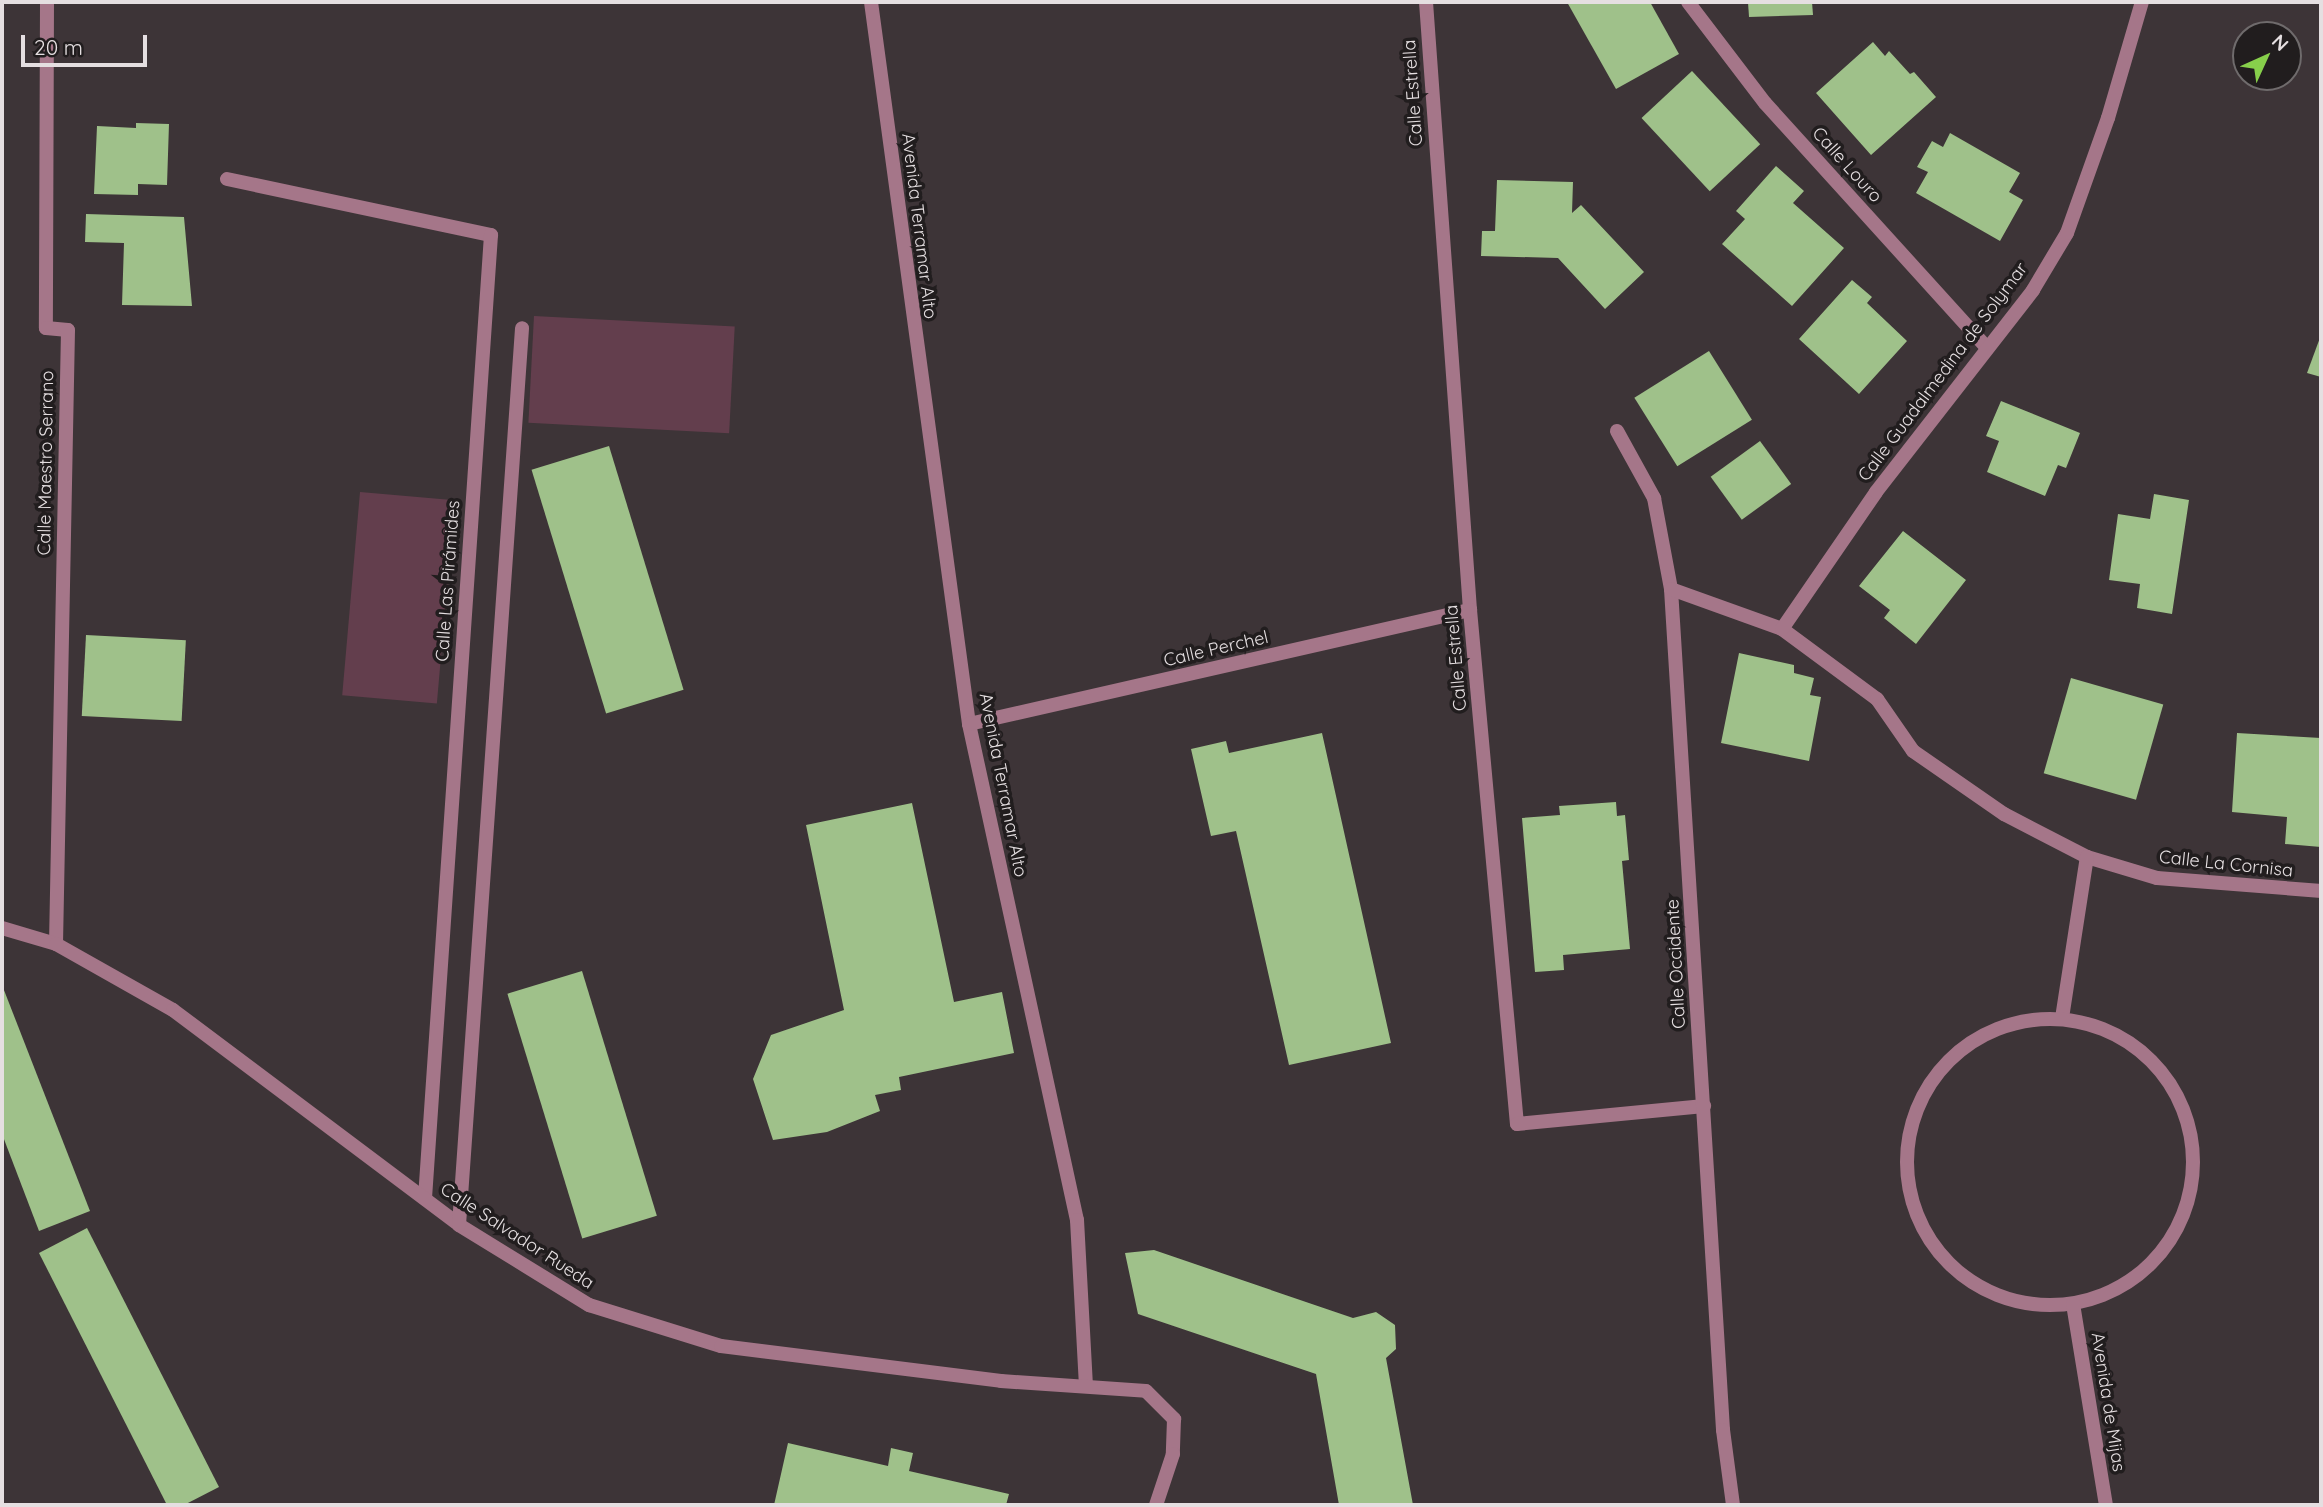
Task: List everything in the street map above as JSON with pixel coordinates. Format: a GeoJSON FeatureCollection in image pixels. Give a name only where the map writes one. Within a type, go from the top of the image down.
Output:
{"type":"FeatureCollection","features":[{"type":"Feature","properties":{"kind":"street","name":"Calle Maestro Serrano"},"geometry":{"type":"LineString","coordinates":[[47,2],[46,328],[68,330],[56,944]]}},
{"type":"Feature","properties":{"kind":"street","name":"Avenida Terramar Alto"},"geometry":{"type":"LineString","coordinates":[[871,2],[970,724],[1077,1220],[1086,1386]]}},
{"type":"Feature","properties":{"kind":"street","name":"Calle Estrella"},"geometry":{"type":"LineString","coordinates":[[1426,2],[1470,610],[1517,1124],[1704,1106]]}},
{"type":"Feature","properties":{"kind":"street","name":"Calle Louro"},"geometry":{"type":"LineString","coordinates":[[1688,2],[1765,103],[1987,348]]}},
{"type":"Feature","properties":{"kind":"street","name":"Calle Guadalmedina de Solymar"},"geometry":{"type":"LineString","coordinates":[[1782,629],[1876,492],[2033,290],[2067,233],[2108,118],[2142,2]]}},
{"type":"Feature","properties":{"kind":"street","name":"Calle Las Pirámides"},"geometry":{"type":"LineString","coordinates":[[227,178],[491,235],[425,1199]]}},
{"type":"Feature","properties":{"kind":"street"},"geometry":{"type":"LineString","coordinates":[[458,1225],[522,328]]}},
{"type":"Feature","properties":{"kind":"street","name":"Calle Occidente"},"geometry":{"type":"LineString","coordinates":[[1617,431],[1654,498],[1671,589],[1723,1430],[1733,1505]]}},
{"type":"Feature","properties":{"kind":"street","name":"Calle La Cornisa"},"geometry":{"type":"LineString","coordinates":[[1671,589],[1782,629],[1877,699],[1913,751],[2004,814],[2087,856],[2157,878],[2321,891]]}},
{"type":"Feature","properties":{"kind":"street","name":"Calle Perchel"},"geometry":{"type":"LineString","coordinates":[[970,724],[1470,610]]}},
{"type":"Feature","properties":{"kind":"street"},"geometry":{"type":"LineString","coordinates":[[2062,1018],[2087,856]]}},
{"type":"Feature","properties":{"kind":"street","name":"Calle Salvador Rueda"},"geometry":{"type":"LineString","coordinates":[[2,928],[56,944],[173,1010],[458,1225],[589,1305],[664,1332],[721,1346],[1001,1381],[1086,1386]]}},
{"type":"Feature","properties":{"kind":"street"},"geometry":{"type":"LineString","coordinates":[[2062,1018],[2107,1030],[2146,1055],[2175,1091],[2191,1135],[2193,1180],[2180,1225],[2154,1262],[2116,1290],[2073,1304],[2024,1304],[1978,1287],[1941,1256],[1915,1214],[1906,1166],[1912,1118],[1934,1075],[1969,1042],[2014,1022],[2062,1018]]}},
{"type":"Feature","properties":{"kind":"street","name":"Avenida de Mijas"},"geometry":{"type":"LineString","coordinates":[[2073,1304],[2106,1505]]}},
{"type":"Feature","properties":{"kind":"street"},"geometry":{"type":"LineString","coordinates":[[1086,1386],[1146,1391],[1174,1419],[1173,1454],[1156,1505]]}},
{"type":"Feature","properties":{"kind":"shaded area"},"geometry":{"type":"Polygon","coordinates":[[[534,316],[735,327],[729,433],[528,423],[534,316]]]}},
{"type":"Feature","properties":{"kind":"shaded area"},"geometry":{"type":"Polygon","coordinates":[[[360,492],[455,500],[437,704],[342,695],[360,492]]]}},
{"type":"Feature","properties":{"kind":"building"},"geometry":{"type":"Polygon","coordinates":[[[1567,2],[1650,2],[1679,54],[1616,89],[1567,2]]]}},
{"type":"Feature","properties":{"kind":"building"},"geometry":{"type":"Polygon","coordinates":[[[1748,2],[1812,2],[1813,15],[1749,17],[1748,2]]]}},
{"type":"Feature","properties":{"kind":"building"},"geometry":{"type":"Polygon","coordinates":[[[1873,42],[1885,56],[1889,51],[1910,74],[1914,72],[1936,97],[1871,155],[1816,93],[1873,42]]]}},
{"type":"Feature","properties":{"kind":"building"},"geometry":{"type":"Polygon","coordinates":[[[1692,71],[1760,144],[1710,191],[1642,118],[1692,71]]]}},
{"type":"Feature","properties":{"kind":"building"},"geometry":{"type":"Polygon","coordinates":[[[136,123],[169,124],[167,185],[138,184],[138,195],[94,194],[97,126],[136,128],[136,123]]]}},
{"type":"Feature","properties":{"kind":"building"},"geometry":{"type":"Polygon","coordinates":[[[1950,133],[2020,173],[2009,192],[2023,200],[2000,241],[1916,193],[1928,172],[1917,167],[1932,141],[1943,147],[1950,133]]]}},
{"type":"Feature","properties":{"kind":"building"},"geometry":{"type":"Polygon","coordinates":[[[1776,166],[1804,191],[1793,203],[1844,248],[1792,306],[1722,244],[1745,219],[1736,211],[1776,166]]]}},
{"type":"Feature","properties":{"kind":"building"},"geometry":{"type":"Polygon","coordinates":[[[1497,180],[1573,182],[1572,213],[1581,205],[1644,272],[1605,309],[1558,258],[1481,256],[1482,231],[1495,231],[1497,180]]]}},
{"type":"Feature","properties":{"kind":"building"},"geometry":{"type":"Polygon","coordinates":[[[86,214],[184,217],[192,306],[122,305],[124,243],[85,242],[86,214]]]}},
{"type":"Feature","properties":{"kind":"building"},"geometry":{"type":"Polygon","coordinates":[[[1852,280],[1872,297],[1867,303],[1907,341],[1859,394],[1799,339],[1852,280]]]}},
{"type":"Feature","properties":{"kind":"building"},"geometry":{"type":"Polygon","coordinates":[[[2321,335],[2321,377],[2307,373],[2321,335]]]}},
{"type":"Feature","properties":{"kind":"building"},"geometry":{"type":"Polygon","coordinates":[[[1709,351],[1752,420],[1677,466],[1634,398],[1709,351]]]}},
{"type":"Feature","properties":{"kind":"building"},"geometry":{"type":"Polygon","coordinates":[[[2001,401],[2080,433],[2066,468],[2058,465],[2045,496],[1987,472],[1999,441],[1986,436],[2001,401]]]}},
{"type":"Feature","properties":{"kind":"building"},"geometry":{"type":"Polygon","coordinates":[[[1760,441],[1791,484],[1742,520],[1711,477],[1760,441]]]}},
{"type":"Feature","properties":{"kind":"building"},"geometry":{"type":"Polygon","coordinates":[[[609,446],[684,690],[606,714],[532,470],[609,446]]]}},
{"type":"Feature","properties":{"kind":"building"},"geometry":{"type":"Polygon","coordinates":[[[2154,494],[2189,500],[2172,614],[2137,608],[2140,584],[2109,580],[2118,514],[2150,519],[2154,494]]]}},
{"type":"Feature","properties":{"kind":"building"},"geometry":{"type":"Polygon","coordinates":[[[1903,531],[1966,580],[1916,644],[1884,618],[1890,610],[1859,586],[1903,531]]]}},
{"type":"Feature","properties":{"kind":"building"},"geometry":{"type":"Polygon","coordinates":[[[86,635],[186,640],[182,721],[82,716],[86,635]]]}},
{"type":"Feature","properties":{"kind":"building"},"geometry":{"type":"Polygon","coordinates":[[[1739,653],[1794,665],[1794,673],[1814,678],[1810,695],[1821,697],[1809,761],[1721,743],[1739,653]]]}},
{"type":"Feature","properties":{"kind":"building"},"geometry":{"type":"Polygon","coordinates":[[[2071,678],[2163,704],[2136,800],[2044,773],[2071,678]]]}},
{"type":"Feature","properties":{"kind":"building"},"geometry":{"type":"Polygon","coordinates":[[[1322,733],[1391,1043],[1289,1065],[1236,831],[1211,836],[1191,749],[1226,741],[1229,753],[1322,733]]]}},
{"type":"Feature","properties":{"kind":"building"},"geometry":{"type":"Polygon","coordinates":[[[2237,733],[2321,738],[2321,847],[2285,844],[2287,817],[2232,812],[2237,733]]]}},
{"type":"Feature","properties":{"kind":"building"},"geometry":{"type":"Polygon","coordinates":[[[1616,802],[1617,816],[1625,815],[1629,860],[1622,861],[1630,949],[1563,955],[1564,970],[1535,972],[1522,818],[1560,815],[1559,806],[1616,802]]]}},
{"type":"Feature","properties":{"kind":"building"},"geometry":{"type":"Polygon","coordinates":[[[912,803],[954,1002],[1002,992],[1014,1053],[899,1077],[901,1090],[875,1095],[880,1111],[827,1132],[773,1140],[753,1079],[771,1035],[844,1010],[806,825],[912,803]]]}},
{"type":"Feature","properties":{"kind":"building"},"geometry":{"type":"Polygon","coordinates":[[[582,971],[657,1216],[582,1239],[507,994],[582,971]]]}},
{"type":"Feature","properties":{"kind":"building"},"geometry":{"type":"Polygon","coordinates":[[[2,985],[90,1211],[39,1231],[2,1134],[2,985]]]}},
{"type":"Feature","properties":{"kind":"building"},"geometry":{"type":"Polygon","coordinates":[[[87,1228],[219,1487],[184,1505],[167,1505],[39,1253],[87,1228]]]}},
{"type":"Feature","properties":{"kind":"building"},"geometry":{"type":"Polygon","coordinates":[[[1154,1250],[1353,1318],[1376,1312],[1395,1325],[1396,1349],[1386,1358],[1413,1505],[1339,1505],[1316,1374],[1138,1314],[1125,1253],[1154,1250]]]}},
{"type":"Feature","properties":{"kind":"building"},"geometry":{"type":"Polygon","coordinates":[[[788,1443],[888,1466],[891,1448],[913,1453],[909,1471],[1009,1494],[1006,1505],[774,1505],[788,1443]]]}}]}
